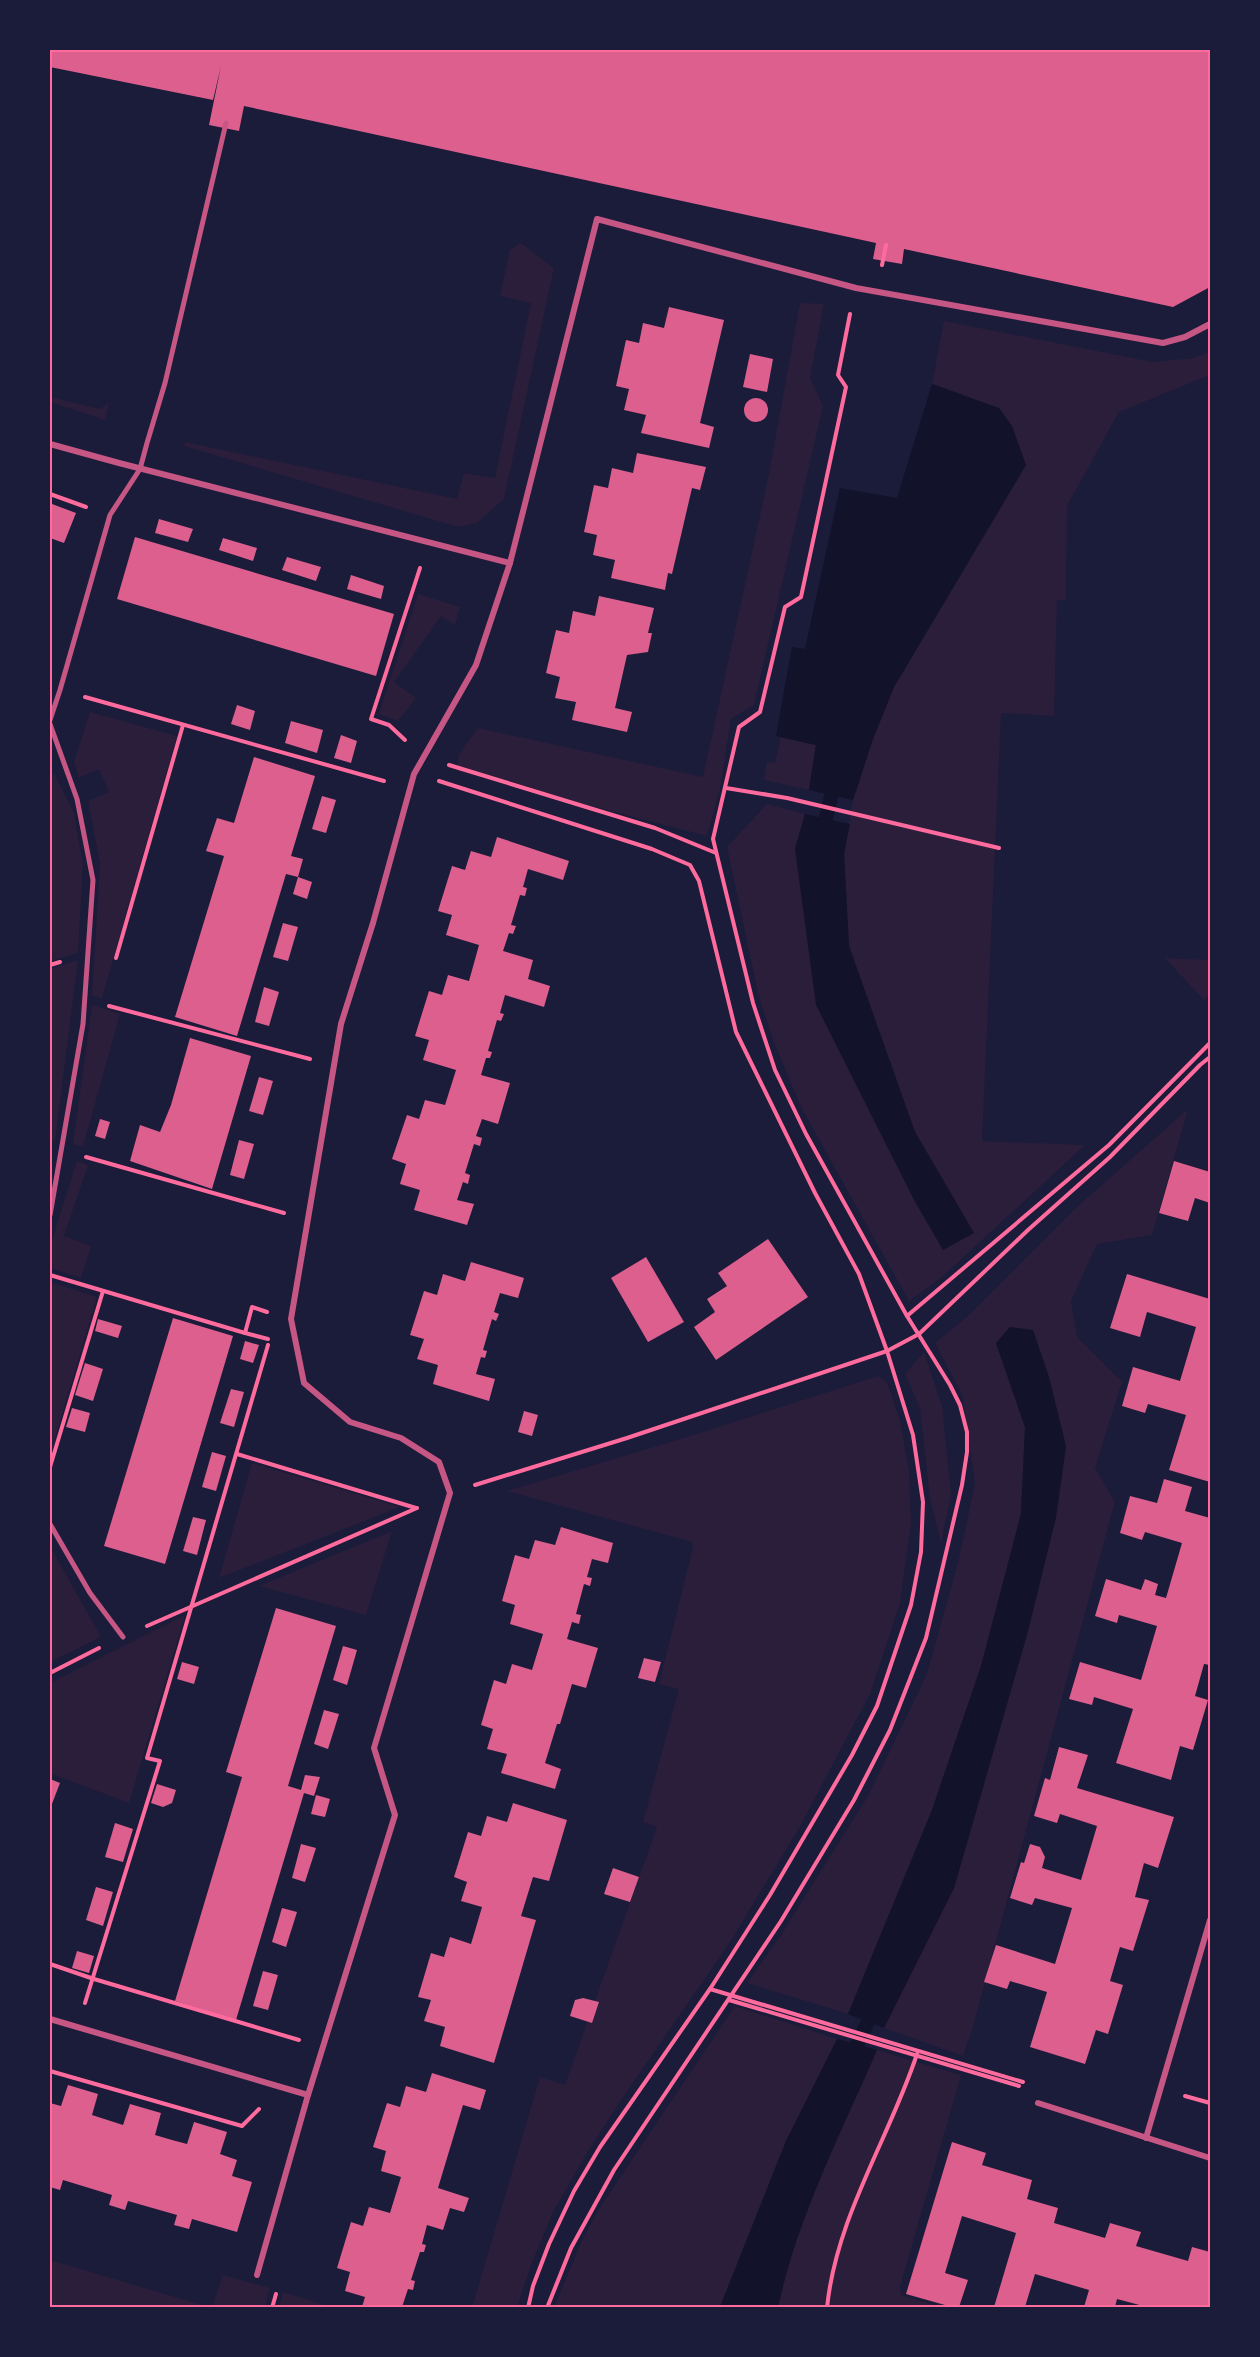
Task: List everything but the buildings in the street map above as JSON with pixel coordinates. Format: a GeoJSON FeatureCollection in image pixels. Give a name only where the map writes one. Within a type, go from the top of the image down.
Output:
{"type":"FeatureCollection","features":[{"type":"Feature","properties":{"kind":"street"},"geometry":{"type":"LineString","coordinates":[[50,1215],[83,1024],[93,880],[77,799],[50,722],[110,516],[140,469],[165,383],[226,123]]}},
{"type":"Feature","properties":{"kind":"street"},"geometry":{"type":"LineString","coordinates":[[256,2275],[308,2095],[395,1815],[374,1748],[450,1493],[439,1462],[401,1438],[350,1422],[304,1383],[291,1319],[341,1024],[373,923],[414,774],[476,665],[510,563],[597,219],[856,288],[1163,343],[1185,337],[1210,324]]}},
{"type":"Feature","properties":{"kind":"street"},"geometry":{"type":"LineString","coordinates":[[50,444],[510,563]]}},
{"type":"Feature","properties":{"kind":"street"},"geometry":{"type":"LineString","coordinates":[[50,1524],[90,1593],[123,1637]]}},
{"type":"Feature","properties":{"kind":"street"},"geometry":{"type":"LineString","coordinates":[[1146,2138],[1210,1920]]}},
{"type":"Feature","properties":{"kind":"street"},"geometry":{"type":"LineString","coordinates":[[50,2019],[308,2095]]}},
{"type":"Feature","properties":{"kind":"street"},"geometry":{"type":"LineString","coordinates":[[1038,2103],[1210,2158]]}},
{"type":"Feature","properties":{"kind":"path"},"geometry":{"type":"LineString","coordinates":[[547,2307],[572,2248],[614,2170],[731,1998],[780,1921],[854,1800],[890,1730],[926,1638],[962,1485],[967,1452],[967,1432],[960,1405],[906,1316],[806,1134],[775,1070],[753,1003],[713,839],[739,727],[760,712],[785,607],[801,597],[846,387],[838,375],[850,311]]}},
{"type":"Feature","properties":{"kind":"path"},"geometry":{"type":"LineString","coordinates":[[50,494],[110,516]]}},
{"type":"Feature","properties":{"kind":"path"},"geometry":{"type":"LineString","coordinates":[[428,542],[371,719],[389,725],[424,758],[655,828],[716,853]]}},
{"type":"Feature","properties":{"kind":"path"},"geometry":{"type":"LineString","coordinates":[[60,690],[372,779],[411,786]]}},
{"type":"Feature","properties":{"kind":"path"},"geometry":{"type":"LineString","coordinates":[[116,959],[183,725]]}},
{"type":"Feature","properties":{"kind":"path"},"geometry":{"type":"LineString","coordinates":[[414,774],[652,849],[690,865],[699,881],[736,1032],[815,1193],[859,1274],[887,1351],[913,1435],[923,1502],[921,1552],[911,1605],[876,1706],[852,1755],[770,1895],[710,1989],[600,2147],[574,2191],[549,2244],[533,2286],[528,2307]]}},
{"type":"Feature","properties":{"kind":"path"},"geometry":{"type":"LineString","coordinates":[[726,788],[787,798],[999,848]]}},
{"type":"Feature","properties":{"kind":"path"},"geometry":{"type":"LineString","coordinates":[[85,999],[334,1066]]}},
{"type":"Feature","properties":{"kind":"path"},"geometry":{"type":"LineString","coordinates":[[906,1316],[1108,1145],[1210,1043]]}},
{"type":"Feature","properties":{"kind":"path"},"geometry":{"type":"LineString","coordinates":[[50,1672],[193,1605],[450,1493],[627,1438],[887,1351],[919,1334],[1028,1230],[1110,1157],[1210,1057]]}},
{"type":"Feature","properties":{"kind":"path"},"geometry":{"type":"LineString","coordinates":[[61,1150],[308,1220]]}},
{"type":"Feature","properties":{"kind":"path"},"geometry":{"type":"LineString","coordinates":[[50,1275],[270,1340],[147,1758],[160,1761],[87,2001],[65,2024]]}},
{"type":"Feature","properties":{"kind":"path"},"geometry":{"type":"LineString","coordinates":[[50,1467],[103,1291]]}},
{"type":"Feature","properties":{"kind":"path"},"geometry":{"type":"LineString","coordinates":[[245,1333],[252,1307],[291,1319]]}},
{"type":"Feature","properties":{"kind":"path"},"geometry":{"type":"LineString","coordinates":[[237,1454],[417,1508]]}},
{"type":"Feature","properties":{"kind":"path"},"geometry":{"type":"LineString","coordinates":[[50,1964],[323,2046]]}},
{"type":"Feature","properties":{"kind":"path"},"geometry":{"type":"LineString","coordinates":[[710,1989],[825,2029],[1025,2088],[1038,2103]]}},
{"type":"Feature","properties":{"kind":"path"},"geometry":{"type":"LineString","coordinates":[[731,1998],[905,2045],[1042,2088],[1038,2103]]}},
{"type":"Feature","properties":{"kind":"path"},"geometry":{"type":"LineString","coordinates":[[827,2307],[836,2255],[862,2186],[904,2091],[916,2054]]}},
{"type":"Feature","properties":{"kind":"path"},"geometry":{"type":"LineString","coordinates":[[50,2071],[242,2126],[281,2088]]}},
{"type":"Feature","properties":{"kind":"shaded area"},"geometry":{"type":"Polygon","coordinates":[[[521,243],[554,268],[504,499],[477,523],[458,527],[184,446],[185,442],[457,499],[464,473],[495,478],[531,303],[500,296],[510,250],[521,243]]]}},
{"type":"Feature","properties":{"kind":"shaded area"},"geometry":{"type":"Polygon","coordinates":[[[800,303],[824,304],[810,378],[823,406],[754,705],[731,719],[720,789],[707,836],[457,771],[459,754],[478,728],[703,777],[769,474],[800,303]]]}},
{"type":"Feature","properties":{"kind":"shaded area"},"geometry":{"type":"Polygon","coordinates":[[[944,321],[1153,362],[1193,358],[1210,352],[1210,375],[1119,412],[1067,506],[1066,600],[1057,600],[1054,716],[1001,713],[982,1141],[1085,1145],[942,1277],[909,1301],[801,1107],[775,1045],[759,997],[727,847],[767,804],[805,814],[795,849],[943,1249],[974,1233],[915,1132],[849,946],[844,854],[853,800],[873,739],[894,687],[1026,465],[962,394],[932,384],[944,321]]]}},
{"type":"Feature","properties":{"kind":"shaded area"},"geometry":{"type":"Polygon","coordinates":[[[932,384],[999,408],[1012,426],[1026,465],[894,687],[873,739],[853,800],[809,790],[816,745],[776,736],[792,647],[805,649],[840,488],[897,498],[932,384]]]}},
{"type":"Feature","properties":{"kind":"shaded area"},"geometry":{"type":"Polygon","coordinates":[[[50,397],[100,409],[109,403],[105,420],[50,402],[50,397]]]}},
{"type":"Feature","properties":{"kind":"shaded area"},"geometry":{"type":"Polygon","coordinates":[[[418,594],[460,607],[455,625],[441,616],[394,682],[416,698],[398,721],[379,714],[418,594]]]}},
{"type":"Feature","properties":{"kind":"shaded area"},"geometry":{"type":"Polygon","coordinates":[[[90,712],[177,736],[102,998],[92,996],[100,863],[88,801],[109,792],[99,769],[79,778],[74,762],[90,712]]]}},
{"type":"Feature","properties":{"kind":"shaded area"},"geometry":{"type":"Polygon","coordinates":[[[781,737],[816,745],[809,790],[764,780],[767,762],[775,763],[781,737]]]}},
{"type":"Feature","properties":{"kind":"shaded area"},"geometry":{"type":"Polygon","coordinates":[[[50,773],[55,775],[74,813],[83,865],[78,953],[50,961],[50,773]]]}},
{"type":"Feature","properties":{"kind":"shaded area"},"geometry":{"type":"Polygon","coordinates":[[[805,814],[850,824],[844,854],[849,946],[915,1132],[974,1233],[943,1250],[914,1200],[816,1005],[795,849],[805,814]]]}},
{"type":"Feature","properties":{"kind":"shaded area"},"geometry":{"type":"Polygon","coordinates":[[[1165,958],[1210,960],[1210,994],[1204,1000],[1165,958]]]}},
{"type":"Feature","properties":{"kind":"shaded area"},"geometry":{"type":"Polygon","coordinates":[[[78,960],[55,1142],[50,1140],[50,969],[78,960]]]}},
{"type":"Feature","properties":{"kind":"shaded area"},"geometry":{"type":"Polygon","coordinates":[[[92,1005],[120,1014],[83,1147],[73,1144],[92,1005]]]}},
{"type":"Feature","properties":{"kind":"shaded area"},"geometry":{"type":"Polygon","coordinates":[[[1188,1109],[1152,1235],[1097,1244],[1071,1301],[1077,1337],[1122,1382],[1095,1468],[1115,1502],[963,2056],[884,2028],[954,1888],[1028,1631],[1056,1517],[1066,1446],[996,1343],[1025,1427],[1021,1514],[981,1666],[932,1810],[848,2014],[747,1983],[781,1935],[868,1796],[927,1674],[959,1559],[975,1483],[962,1394],[935,1343],[968,1316],[1078,1206],[1188,1109]]]}},
{"type":"Feature","properties":{"kind":"shaded area"},"geometry":{"type":"Polygon","coordinates":[[[77,1161],[88,1165],[64,1236],[91,1246],[81,1278],[50,1268],[50,1246],[77,1161]]]}},
{"type":"Feature","properties":{"kind":"shaded area"},"geometry":{"type":"Polygon","coordinates":[[[50,1282],[97,1297],[50,1456],[50,1282]]]}},
{"type":"Feature","properties":{"kind":"shaded area"},"geometry":{"type":"Polygon","coordinates":[[[1010,1327],[1033,1330],[1049,1377],[1066,1446],[1056,1517],[1028,1631],[954,1888],[884,2028],[848,2014],[932,1810],[981,1666],[1021,1514],[1025,1427],[996,1343],[1010,1327]]]}},
{"type":"Feature","properties":{"kind":"shaded area"},"geometry":{"type":"Polygon","coordinates":[[[924,1352],[942,1406],[951,1494],[941,1543],[930,1499],[920,1408],[905,1374],[924,1352]]]}},
{"type":"Feature","properties":{"kind":"shaded area"},"geometry":{"type":"Polygon","coordinates":[[[878,1376],[887,1382],[900,1421],[909,1470],[911,1524],[900,1603],[870,1694],[799,1828],[730,1942],[585,2156],[553,2212],[517,2307],[472,2308],[540,2077],[565,2085],[657,1827],[643,1822],[679,1689],[659,1684],[693,1547],[692,1542],[507,1491],[878,1376]]]}},
{"type":"Feature","properties":{"kind":"shaded area"},"geometry":{"type":"Polygon","coordinates":[[[252,1463],[400,1507],[219,1578],[252,1463]]]}},
{"type":"Feature","properties":{"kind":"shaded area"},"geometry":{"type":"Polygon","coordinates":[[[392,1531],[366,1615],[259,1586],[392,1531]]]}},
{"type":"Feature","properties":{"kind":"shaded area"},"geometry":{"type":"Polygon","coordinates":[[[50,1546],[101,1637],[50,1662],[50,1546]]]}},
{"type":"Feature","properties":{"kind":"shaded area"},"geometry":{"type":"Polygon","coordinates":[[[185,1615],[129,1803],[50,1773],[50,1683],[185,1615]]]}},
{"type":"Feature","properties":{"kind":"shaded area"},"geometry":{"type":"Polygon","coordinates":[[[735,2006],[837,2039],[786,2141],[720,2307],[554,2308],[581,2243],[599,2209],[735,2006]]]}},
{"type":"Feature","properties":{"kind":"shaded area"},"geometry":{"type":"Polygon","coordinates":[[[837,2039],[877,2050],[808,2208],[786,2274],[778,2307],[720,2307],[786,2141],[837,2039]]]}},
{"type":"Feature","properties":{"kind":"shaded area"},"geometry":{"type":"Polygon","coordinates":[[[877,2050],[961,2075],[900,2287],[901,2295],[940,2307],[778,2308],[796,2242],[808,2209],[877,2050]]]}},
{"type":"Feature","properties":{"kind":"shaded area"},"geometry":{"type":"Polygon","coordinates":[[[50,2260],[209,2307],[50,2307],[50,2260]]]}},
{"type":"Feature","properties":{"kind":"shaded area"},"geometry":{"type":"Polygon","coordinates":[[[223,2275],[270,2288],[265,2307],[212,2307],[223,2275]]]}},
{"type":"Feature","properties":{"kind":"shaded area"},"geometry":{"type":"Polygon","coordinates":[[[283,2292],[331,2307],[279,2307],[283,2292]]]}},
{"type":"Feature","properties":{"kind":"waterway"},"geometry":{"type":"LineString","coordinates":[[822,834],[836,777]]}},
{"type":"Feature","properties":{"kind":"waterway"},"geometry":{"type":"LineString","coordinates":[[849,2061],[876,2005]]}}]}
